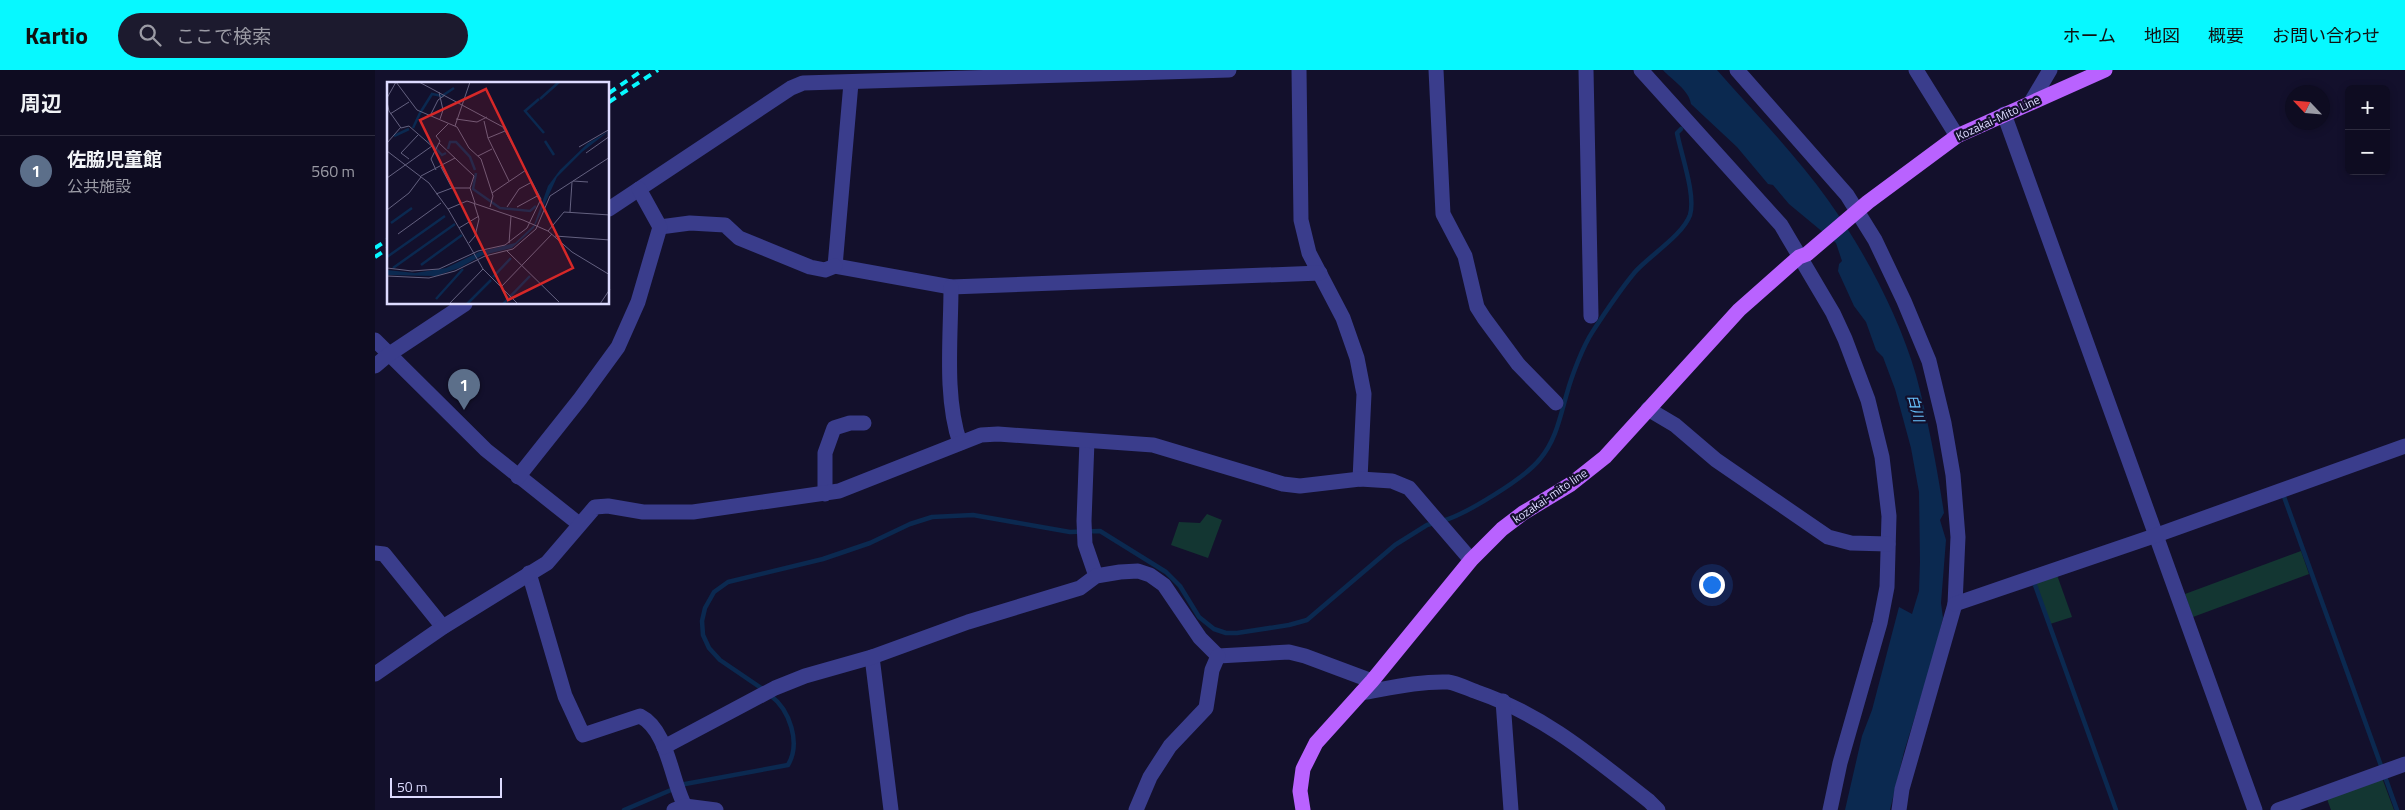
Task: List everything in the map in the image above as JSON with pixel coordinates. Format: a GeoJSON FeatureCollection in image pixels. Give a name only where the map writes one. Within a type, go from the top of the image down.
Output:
{"type":"FeatureCollection","features":[{"type":"Feature","properties":{"kind":"main road","name":"Kozakai-Mito Line"},"geometry":{"type":"LineString","coordinates":[[1855,214],[1957,136],[2105,70]]}},
{"type":"Feature","properties":{"kind":"main road","name":"kozakai-mito line"},"geometry":{"type":"LineString","coordinates":[[1303,810],[1299,791],[1303,769],[1316,743],[1367,687],[1471,560],[1501,529],[1523,512],[1571,484],[1605,457],[1739,310],[1803,255],[1855,214]]}},
{"type":"Feature","properties":{"kind":"street"},"geometry":{"type":"LineString","coordinates":[[610,208],[791,88],[803,83],[1229,70]]}},
{"type":"Feature","properties":{"kind":"street"},"geometry":{"type":"LineString","coordinates":[[1299,70],[1301,220],[1309,253],[1343,318],[1357,358],[1364,394],[1360,479]]}},
{"type":"Feature","properties":{"kind":"street"},"geometry":{"type":"LineString","coordinates":[[1436,70],[1443,214],[1465,256],[1477,307],[1518,364],[1556,403]]}},
{"type":"Feature","properties":{"kind":"street"},"geometry":{"type":"LineString","coordinates":[[1586,70],[1591,316]]}},
{"type":"Feature","properties":{"kind":"street"},"geometry":{"type":"LineString","coordinates":[[1641,70],[1781,225],[1803,255],[1845,339],[1868,400],[1882,457],[1889,516],[1887,587],[1880,623],[1840,762],[1830,810]]}},
{"type":"Feature","properties":{"kind":"street"},"geometry":{"type":"LineString","coordinates":[[1737,70],[1834,181],[1855,214],[1875,240],[1904,301],[1929,361],[1942,414],[1953,475],[1958,537],[1955,604],[1902,789],[1899,810]]}},
{"type":"Feature","properties":{"kind":"street"},"geometry":{"type":"LineString","coordinates":[[1916,70],[1957,136]]}},
{"type":"Feature","properties":{"kind":"street"},"geometry":{"type":"LineString","coordinates":[[2031,102],[2050,70]]}},
{"type":"Feature","properties":{"kind":"street"},"geometry":{"type":"LineString","coordinates":[[835,266],[851,83]]}},
{"type":"Feature","properties":{"kind":"street"},"geometry":{"type":"LineString","coordinates":[[2004,114],[2255,810]]}},
{"type":"Feature","properties":{"kind":"street"},"geometry":{"type":"LineString","coordinates":[[518,477],[580,399],[618,347],[638,302],[660,227],[639,189]]}},
{"type":"Feature","properties":{"kind":"street"},"geometry":{"type":"LineString","coordinates":[[660,227],[690,222],[725,225],[739,238],[810,267],[825,270],[835,266],[951,287],[1320,273]]}},
{"type":"Feature","properties":{"kind":"street"},"geometry":{"type":"LineString","coordinates":[[951,287],[951,375],[954,426],[960,443]]}},
{"type":"Feature","properties":{"kind":"street"},"geometry":{"type":"LineString","coordinates":[[375,366],[388,355],[463,305]]}},
{"type":"Feature","properties":{"kind":"street"},"geometry":{"type":"LineString","coordinates":[[375,340],[388,355],[486,450],[579,524]]}},
{"type":"Feature","properties":{"kind":"street"},"geometry":{"type":"LineString","coordinates":[[1649,409],[1692,437],[1716,460],[1828,537],[1851,543],[1887,544]]}},
{"type":"Feature","properties":{"kind":"street"},"geometry":{"type":"LineString","coordinates":[[825,494],[825,453],[834,428],[850,423],[864,423]]}},
{"type":"Feature","properties":{"kind":"street"},"geometry":{"type":"LineString","coordinates":[[375,674],[443,627],[547,563],[595,507],[608,506],[643,512],[693,512],[839,492],[981,435],[998,434],[1153,445],[1283,484],[1300,486],[1360,479],[1392,481],[1409,488],[1444,532],[1471,560]]}},
{"type":"Feature","properties":{"kind":"street"},"geometry":{"type":"LineString","coordinates":[[1087,441],[1085,544],[1096,576]]}},
{"type":"Feature","properties":{"kind":"street"},"geometry":{"type":"LineString","coordinates":[[1955,604],[2157,535],[2405,446]]}},
{"type":"Feature","properties":{"kind":"street"},"geometry":{"type":"LineString","coordinates":[[375,553],[384,554],[443,627]]}},
{"type":"Feature","properties":{"kind":"street"},"geometry":{"type":"LineString","coordinates":[[664,746],[775,688],[805,676],[872,657],[968,622],[1080,588],[1096,576],[1138,571],[1150,575],[1164,585],[1200,638],[1218,656],[1289,652],[1305,656],[1367,687],[1450,682],[1503,701],[1539,719],[1587,752],[1658,810]]}},
{"type":"Feature","properties":{"kind":"street"},"geometry":{"type":"LineString","coordinates":[[529,573],[565,696],[583,735],[640,716],[649,720],[664,746],[679,804],[716,810]]}},
{"type":"Feature","properties":{"kind":"street"},"geometry":{"type":"LineString","coordinates":[[1135,810],[1149,777],[1169,746],[1206,708],[1212,670],[1218,656]]}},
{"type":"Feature","properties":{"kind":"street"},"geometry":{"type":"LineString","coordinates":[[872,657],[891,810]]}},
{"type":"Feature","properties":{"kind":"street"},"geometry":{"type":"LineString","coordinates":[[1503,701],[1511,810]]}},
{"type":"Feature","properties":{"kind":"street"},"geometry":{"type":"LineString","coordinates":[[2278,810],[2405,764]]}},
{"type":"Feature","properties":{"kind":"green space"},"geometry":{"type":"Polygon","coordinates":[[[1207,514],[1222,520],[1208,558],[1171,545],[1179,522],[1200,523],[1207,514]]]}},
{"type":"Feature","properties":{"kind":"green space"},"geometry":{"type":"Polygon","coordinates":[[[2301,551],[2309,574],[2193,617],[2185,594],[2301,551]]]}},
{"type":"Feature","properties":{"kind":"green space"},"geometry":{"type":"Polygon","coordinates":[[[2057,575],[2072,617],[2050,624],[2035,583],[2057,575]]]}},
{"type":"Feature","properties":{"kind":"green space"},"geometry":{"type":"Polygon","coordinates":[[[2382,778],[2394,810],[2331,810],[2327,799],[2382,778]]]}},
{"type":"Feature","properties":{"kind":"water","name":"白川"},"geometry":{"type":"Polygon","coordinates":[[[1663,70],[1717,70],[1802,166],[1855,240],[1879,284],[1900,330],[1916,375],[1932,444],[1944,513],[1940,520],[1946,540],[1941,603],[1943,618],[1933,658],[1904,752],[1890,810],[1845,810],[1862,736],[1872,710],[1899,607],[1912,614],[1919,591],[1919,492],[1911,448],[1895,389],[1883,357],[1876,350],[1866,322],[1854,306],[1838,271],[1839,264],[1842,261],[1836,243],[1789,204],[1773,185],[1768,184],[1737,147],[1691,104],[1684,90],[1663,70]]]}},
{"type":"Feature","properties":{"kind":"waterway"},"geometry":{"type":"LineString","coordinates":[[1442,521],[1494,495],[1522,476],[1540,459],[1554,436],[1575,369],[1585,344],[1593,331],[1635,272],[1673,238],[1686,223],[1690,215],[1691,197],[1677,133],[1681,129]]}},
{"type":"Feature","properties":{"kind":"waterway"},"geometry":{"type":"LineString","coordinates":[[2283,494],[2397,810]]}},
{"type":"Feature","properties":{"kind":"waterway"},"geometry":{"type":"LineString","coordinates":[[764,690],[720,660],[709,648],[703,635],[702,621],[705,608],[714,592],[728,582],[823,559],[870,543],[910,524],[932,517],[973,515],[1070,532],[1100,531],[1166,572],[1180,586],[1199,617],[1214,629],[1226,633],[1289,625],[1307,620],[1395,545],[1427,525],[1434,523]]}},
{"type":"Feature","properties":{"kind":"waterway"},"geometry":{"type":"LineString","coordinates":[[2035,585],[2116,810]]}},
{"type":"Feature","properties":{"kind":"waterway"},"geometry":{"type":"LineString","coordinates":[[624,810],[685,784],[788,765],[793,747],[791,727],[783,709],[770,695]]}},
{"type":"Feature","properties":{"kind":"railway"},"geometry":{"type":"LineString","coordinates":[[610,92],[643,70]]}},
{"type":"Feature","properties":{"kind":"railway"},"geometry":{"type":"LineString","coordinates":[[610,101],[658,70]]}},
{"type":"Feature","properties":{"kind":"railway"},"geometry":{"type":"LineString","coordinates":[[375,248],[387,240]]}},
{"type":"Feature","properties":{"kind":"railway"},"geometry":{"type":"LineString","coordinates":[[375,257],[387,249]]}},
{"type":"Feature","properties":{"kind":"place","name":"佐脇児童館"},"geometry":{"type":"Point","coordinates":[464,410]}}]}
